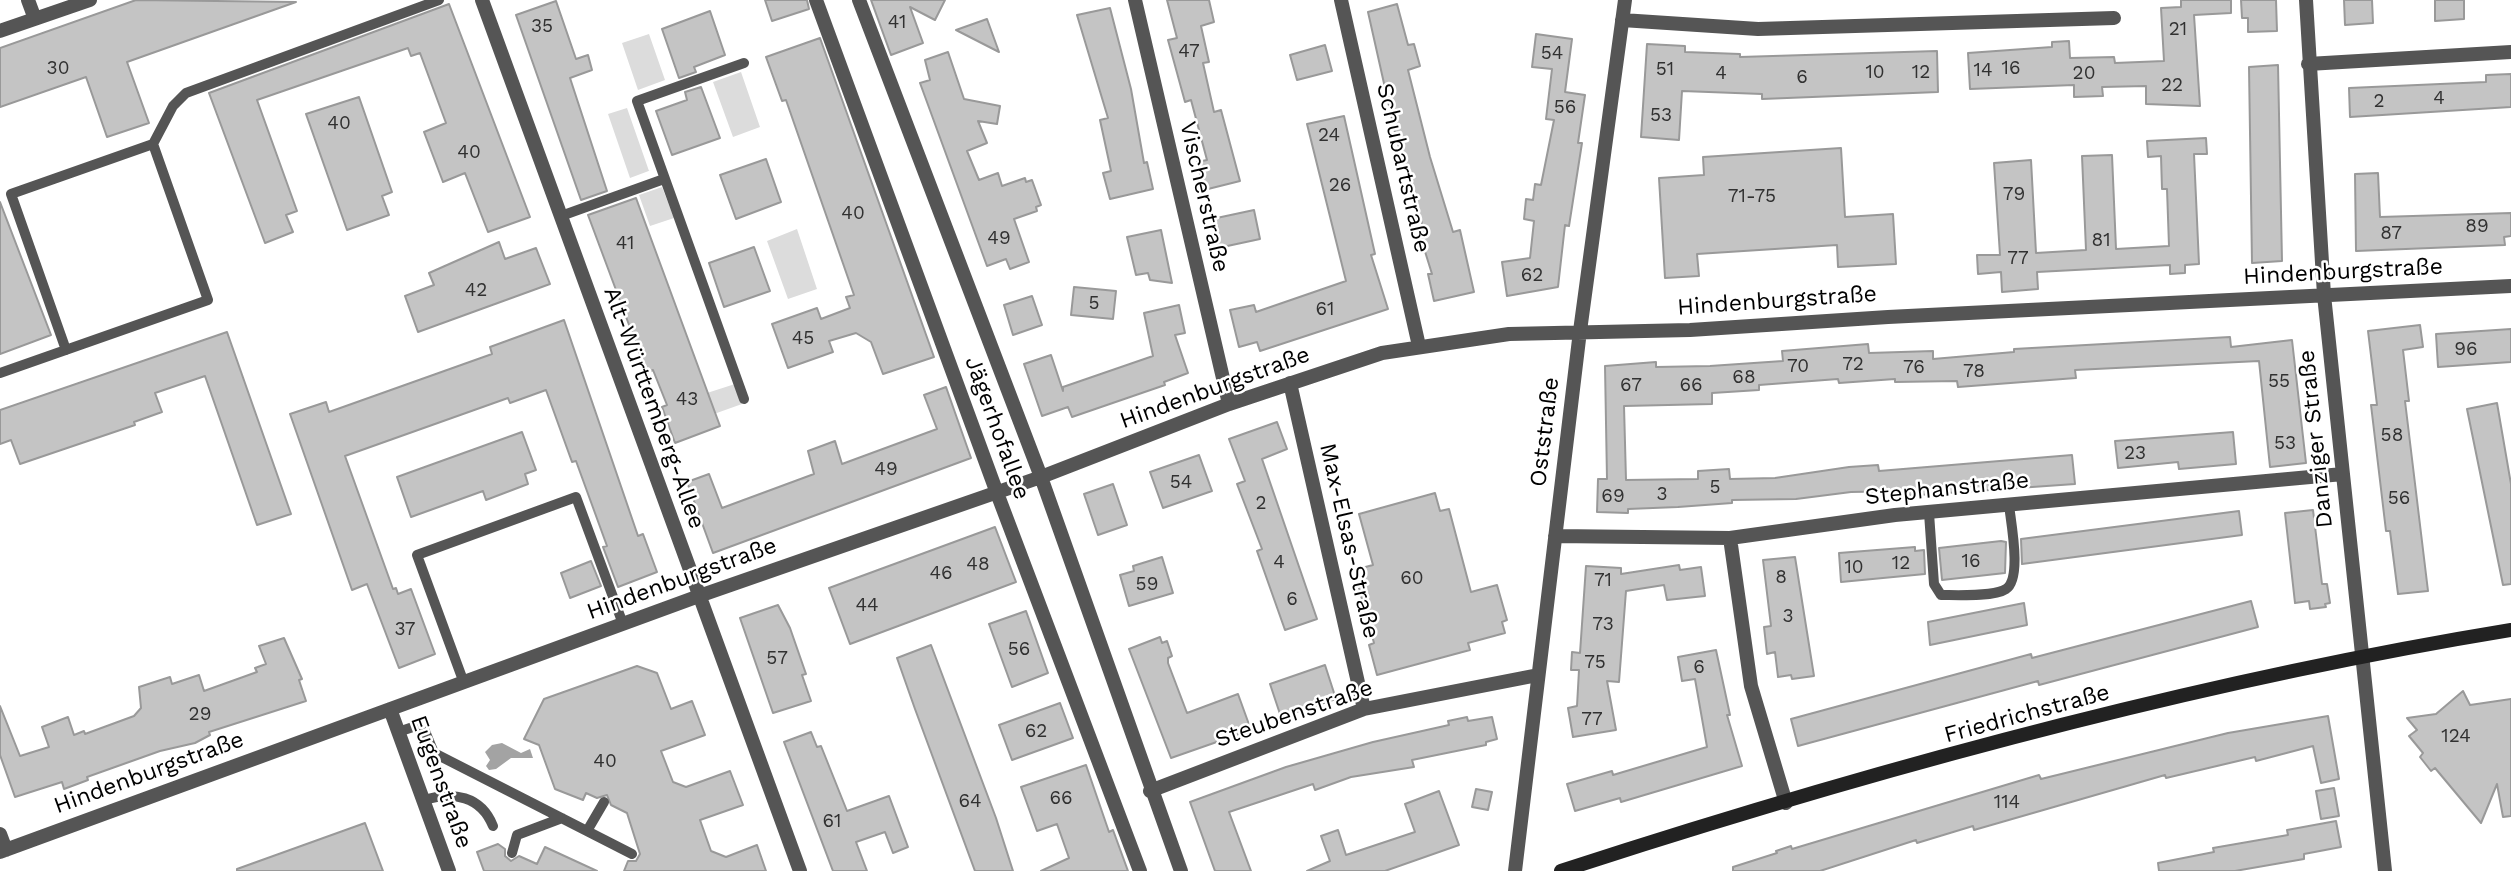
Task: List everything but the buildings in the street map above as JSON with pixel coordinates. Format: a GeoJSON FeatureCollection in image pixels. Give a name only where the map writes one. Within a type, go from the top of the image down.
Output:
{"type":"FeatureCollection","features":[{"type":"Feature","properties":{"kind":"main road","name":"Friedrichstraße"},"geometry":{"type":"LineString","coordinates":[[1562,871],[1786,803],[2012,740],[2364,654],[2511,630]]}},
{"type":"Feature","properties":{"kind":"street"},"geometry":{"type":"LineString","coordinates":[[28,0],[35,19]]}},
{"type":"Feature","properties":{"kind":"street"},"geometry":{"type":"LineString","coordinates":[[0,31],[90,0]]}},
{"type":"Feature","properties":{"kind":"street","name":"Alt-Württemberg-Allee"},"geometry":{"type":"LineString","coordinates":[[482,0],[800,871]]}},
{"type":"Feature","properties":{"kind":"street","name":"Jägerhofallee"},"geometry":{"type":"LineString","coordinates":[[816,0],[997,493],[1140,871]]}},
{"type":"Feature","properties":{"kind":"street","name":"Jägerhofallee"},"geometry":{"type":"LineString","coordinates":[[859,0],[1041,477],[1150,791],[1181,871]]}},
{"type":"Feature","properties":{"kind":"street","name":"Vischerstraße"},"geometry":{"type":"LineString","coordinates":[[1135,0],[1229,404]]}},
{"type":"Feature","properties":{"kind":"street","name":"Schubartstraße"},"geometry":{"type":"LineString","coordinates":[[1341,0],[1419,346]]}},
{"type":"Feature","properties":{"kind":"street","name":"Oststraße"},"geometry":{"type":"LineString","coordinates":[[1515,871],[1580,331],[1625,0]]}},
{"type":"Feature","properties":{"kind":"street","name":"Danziger Straße"},"geometry":{"type":"LineString","coordinates":[[2306,0],[2324,295],[2385,871]]}},
{"type":"Feature","properties":{"kind":"street"},"geometry":{"type":"LineString","coordinates":[[1622,20],[1758,29],[2115,18]]}},
{"type":"Feature","properties":{"kind":"street"},"geometry":{"type":"LineString","coordinates":[[2308,64],[2511,52]]}},
{"type":"Feature","properties":{"kind":"street","name":"Hindenburgstraße"},"geometry":{"type":"LineString","coordinates":[[3,851],[699,596],[1041,477],[1229,404],[1382,353],[1508,334],[1690,330],[1888,317],[2511,286]]}},
{"type":"Feature","properties":{"kind":"street","name":"Max-Elsas-Straße"},"geometry":{"type":"LineString","coordinates":[[1290,383],[1364,709]]}},
{"type":"Feature","properties":{"kind":"street","name":"Stephanstraße"},"geometry":{"type":"LineString","coordinates":[[1555,536],[1730,538],[1928,513],[2343,474]]}},
{"type":"Feature","properties":{"kind":"street"},"geometry":{"type":"LineString","coordinates":[[1730,538],[1751,686],[1786,803]]}},
{"type":"Feature","properties":{"kind":"street","name":"Steubenstraße"},"geometry":{"type":"LineString","coordinates":[[1150,791],[1364,709],[1538,675]]}},
{"type":"Feature","properties":{"kind":"street","name":"Eugenstraße"},"geometry":{"type":"LineString","coordinates":[[390,709],[449,871]]}},
{"type":"Feature","properties":{"kind":"street"},"geometry":{"type":"LineString","coordinates":[[0,834],[3,851]]}},
{"type":"Feature","properties":{"kind":"lane"},"geometry":{"type":"LineString","coordinates":[[66,350],[10,194],[153,144],[173,106],[187,93],[439,0]]}},
{"type":"Feature","properties":{"kind":"lane"},"geometry":{"type":"LineString","coordinates":[[744,63],[638,101],[744,399]]}},
{"type":"Feature","properties":{"kind":"lane"},"geometry":{"type":"LineString","coordinates":[[0,373],[208,300],[153,144]]}},
{"type":"Feature","properties":{"kind":"lane"},"geometry":{"type":"LineString","coordinates":[[561,216],[664,179]]}},
{"type":"Feature","properties":{"kind":"lane"},"geometry":{"type":"LineString","coordinates":[[464,683],[418,555],[576,496],[623,624]]}},
{"type":"Feature","properties":{"kind":"lane"},"geometry":{"type":"LineString","coordinates":[[1928,513],[1934,584],[1941,595],[1972,594],[2005,590],[2012,583],[2015,561],[2009,505]]}},
{"type":"Feature","properties":{"kind":"lane"},"geometry":{"type":"LineString","coordinates":[[398,732],[425,719],[434,753],[632,854]]}},
{"type":"Feature","properties":{"kind":"lane"},"geometry":{"type":"LineString","coordinates":[[424,800],[438,796],[470,800],[482,805],[494,826]]}},
{"type":"Feature","properties":{"kind":"lane"},"geometry":{"type":"LineString","coordinates":[[587,831],[604,802]]}},
{"type":"Feature","properties":{"kind":"lane"},"geometry":{"type":"LineString","coordinates":[[512,853],[517,835],[562,818]]}},
{"type":"Feature","properties":{"kind":"shaded area"},"geometry":{"type":"Polygon","coordinates":[[[649,34],[665,80],[638,90],[622,43],[649,34]]]}},
{"type":"Feature","properties":{"kind":"shaded area"},"geometry":{"type":"Polygon","coordinates":[[[741,72],[760,127],[733,137],[713,82],[741,72]]]}},
{"type":"Feature","properties":{"kind":"shaded area"},"geometry":{"type":"Polygon","coordinates":[[[627,108],[649,171],[630,178],[608,114],[627,108]]]}},
{"type":"Feature","properties":{"kind":"shaded area"},"geometry":{"type":"Polygon","coordinates":[[[662,187],[674,218],[650,226],[639,195],[662,187]]]}},
{"type":"Feature","properties":{"kind":"shaded area"},"geometry":{"type":"Polygon","coordinates":[[[797,229],[817,289],[788,299],[767,241],[797,229]]]}},
{"type":"Feature","properties":{"kind":"shaded area"},"geometry":{"type":"Polygon","coordinates":[[[735,384],[742,404],[714,414],[707,393],[735,384]]]}},
{"type":"Feature","properties":{"kind":"shaded area"},"geometry":{"type":"Polygon","coordinates":[[[502,743],[521,753],[530,749],[533,758],[511,758],[496,769],[489,770],[486,766],[490,760],[485,752],[492,745],[502,743]]]}}]}
